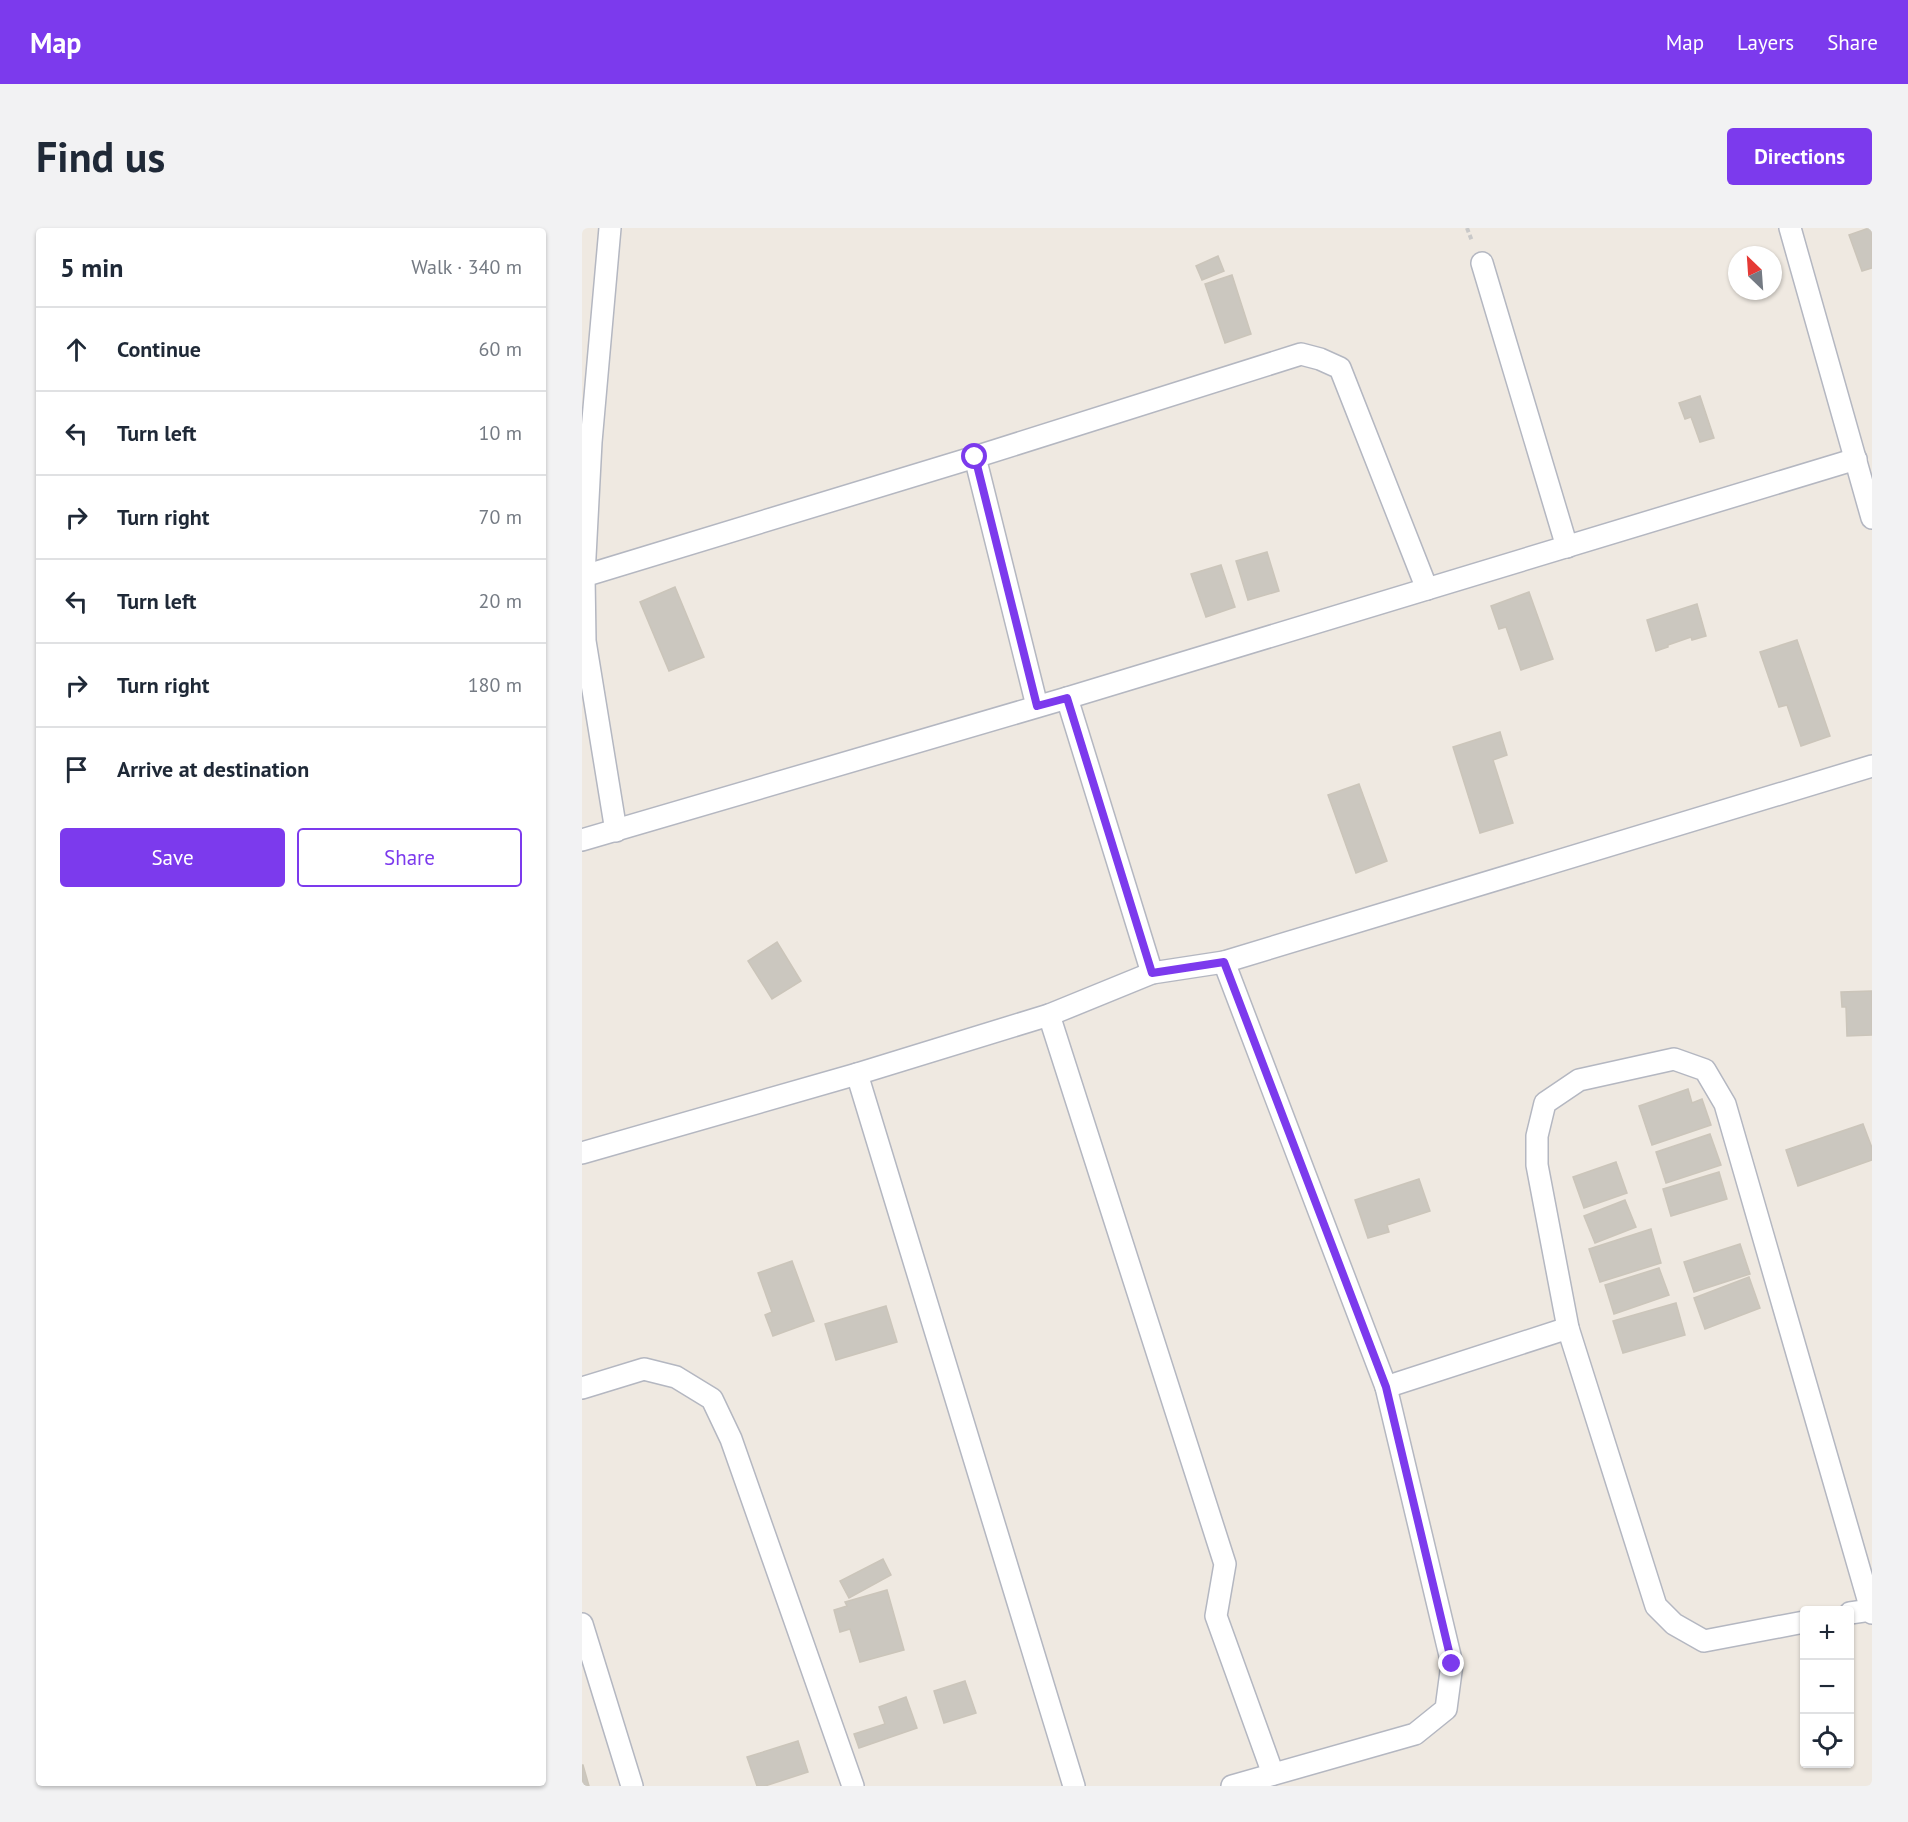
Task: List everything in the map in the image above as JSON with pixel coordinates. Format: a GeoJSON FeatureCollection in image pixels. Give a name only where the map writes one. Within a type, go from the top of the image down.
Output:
{"type":"FeatureCollection","features":[{"type":"Feature","properties":{"kind":"street"},"geometry":{"type":"LineString","coordinates":[[610,228],[586,441],[584,576],[585,641],[616,831]]}},
{"type":"Feature","properties":{"kind":"street"},"geometry":{"type":"LineString","coordinates":[[1790,228],[1872,518]]}},
{"type":"Feature","properties":{"kind":"street"},"geometry":{"type":"LineString","coordinates":[[1482,263],[1567,547]]}},
{"type":"Feature","properties":{"kind":"street"},"geometry":{"type":"LineString","coordinates":[[584,576],[975,457],[1301,354],[1340,368],[1427,590]]}},
{"type":"Feature","properties":{"kind":"street"},"geometry":{"type":"LineString","coordinates":[[975,457],[1037,706]]}},
{"type":"Feature","properties":{"kind":"street"},"geometry":{"type":"LineString","coordinates":[[582,840],[1067,698],[1856,459]]}},
{"type":"Feature","properties":{"kind":"street"},"geometry":{"type":"LineString","coordinates":[[1067,698],[1152,973]]}},
{"type":"Feature","properties":{"kind":"street"},"geometry":{"type":"LineString","coordinates":[[582,1153],[857,1074],[1049,1015],[1152,973],[1224,962],[1872,766]]}},
{"type":"Feature","properties":{"kind":"street"},"geometry":{"type":"LineString","coordinates":[[1224,962],[1386,1387],[1452,1664],[1446,1709],[1415,1734],[1232,1786]]}},
{"type":"Feature","properties":{"kind":"street"},"geometry":{"type":"LineString","coordinates":[[1049,1015],[1225,1564],[1216,1616],[1273,1774]]}},
{"type":"Feature","properties":{"kind":"street"},"geometry":{"type":"LineString","coordinates":[[1800,1623],[1704,1641],[1674,1624],[1656,1606],[1568,1328],[1537,1165],[1537,1136],[1545,1103],[1579,1080],[1674,1059],[1705,1070],[1725,1104],[1871,1611],[1854,1613]]}},
{"type":"Feature","properties":{"kind":"street"},"geometry":{"type":"LineString","coordinates":[[857,1074],[1074,1786]]}},
{"type":"Feature","properties":{"kind":"street"},"geometry":{"type":"LineString","coordinates":[[1386,1387],[1568,1328]]}},
{"type":"Feature","properties":{"kind":"street"},"geometry":{"type":"LineString","coordinates":[[582,1388],[644,1369],[676,1377],[712,1399],[731,1439],[853,1786]]}},
{"type":"Feature","properties":{"kind":"street"},"geometry":{"type":"LineString","coordinates":[[582,1624],[632,1786]]}},
{"type":"Feature","properties":{"kind":"building"},"geometry":{"type":"Polygon","coordinates":[[[1872,228],[1872,268],[1862,271],[1849,235],[1872,228]]]}},
{"type":"Feature","properties":{"kind":"building"},"geometry":{"type":"Polygon","coordinates":[[[1218,256],[1224,271],[1202,280],[1196,266],[1218,256]]]}},
{"type":"Feature","properties":{"kind":"building"},"geometry":{"type":"Polygon","coordinates":[[[1232,275],[1251,334],[1225,343],[1205,284],[1232,275]]]}},
{"type":"Feature","properties":{"kind":"building"},"geometry":{"type":"Polygon","coordinates":[[[1700,396],[1714,438],[1700,442],[1691,417],[1685,419],[1679,403],[1700,396]]]}},
{"type":"Feature","properties":{"kind":"building"},"geometry":{"type":"Polygon","coordinates":[[[1267,552],[1279,591],[1248,600],[1236,561],[1267,552]]]}},
{"type":"Feature","properties":{"kind":"building"},"geometry":{"type":"Polygon","coordinates":[[[1221,565],[1235,607],[1206,617],[1191,574],[1221,565]]]}},
{"type":"Feature","properties":{"kind":"building"},"geometry":{"type":"Polygon","coordinates":[[[675,587],[704,657],[669,671],[640,602],[675,587]]]}},
{"type":"Feature","properties":{"kind":"building"},"geometry":{"type":"Polygon","coordinates":[[[1529,592],[1553,659],[1521,670],[1506,627],[1499,629],[1491,606],[1529,592]]]}},
{"type":"Feature","properties":{"kind":"building"},"geometry":{"type":"Polygon","coordinates":[[[1697,604],[1706,636],[1692,640],[1691,637],[1656,651],[1647,620],[1697,604]]]}},
{"type":"Feature","properties":{"kind":"building"},"geometry":{"type":"Polygon","coordinates":[[[1797,640],[1830,736],[1801,746],[1787,705],[1779,707],[1760,652],[1797,640]]]}},
{"type":"Feature","properties":{"kind":"building"},"geometry":{"type":"Polygon","coordinates":[[[1500,732],[1507,755],[1493,760],[1513,823],[1480,833],[1453,747],[1500,732]]]}},
{"type":"Feature","properties":{"kind":"building"},"geometry":{"type":"Polygon","coordinates":[[[1359,784],[1387,861],[1356,873],[1328,795],[1359,784]]]}},
{"type":"Feature","properties":{"kind":"building"},"geometry":{"type":"Polygon","coordinates":[[[777,942],[801,981],[772,999],[748,961],[777,942]]]}},
{"type":"Feature","properties":{"kind":"building"},"geometry":{"type":"Polygon","coordinates":[[[1872,991],[1872,1035],[1847,1036],[1846,1007],[1842,1007],[1841,992],[1872,991]]]}},
{"type":"Feature","properties":{"kind":"building"},"geometry":{"type":"Polygon","coordinates":[[[1688,1089],[1692,1103],[1702,1099],[1711,1125],[1652,1145],[1639,1106],[1688,1089]]]}},
{"type":"Feature","properties":{"kind":"building"},"geometry":{"type":"Polygon","coordinates":[[[1863,1124],[1872,1148],[1872,1160],[1798,1186],[1786,1150],[1863,1124]]]}},
{"type":"Feature","properties":{"kind":"building"},"geometry":{"type":"Polygon","coordinates":[[[1710,1134],[1721,1165],[1666,1183],[1656,1152],[1710,1134]]]}},
{"type":"Feature","properties":{"kind":"building"},"geometry":{"type":"Polygon","coordinates":[[[1616,1162],[1627,1193],[1584,1208],[1573,1177],[1616,1162]]]}},
{"type":"Feature","properties":{"kind":"building"},"geometry":{"type":"Polygon","coordinates":[[[1719,1172],[1727,1199],[1671,1216],[1663,1189],[1719,1172]]]}},
{"type":"Feature","properties":{"kind":"building"},"geometry":{"type":"Polygon","coordinates":[[[1419,1179],[1430,1211],[1387,1225],[1389,1232],[1368,1238],[1355,1200],[1419,1179]]]}},
{"type":"Feature","properties":{"kind":"building"},"geometry":{"type":"Polygon","coordinates":[[[1625,1200],[1636,1227],[1595,1243],[1584,1216],[1625,1200]]]}},
{"type":"Feature","properties":{"kind":"building"},"geometry":{"type":"Polygon","coordinates":[[[1651,1229],[1661,1263],[1600,1282],[1589,1249],[1651,1229]]]}},
{"type":"Feature","properties":{"kind":"building"},"geometry":{"type":"Polygon","coordinates":[[[1740,1244],[1750,1274],[1694,1292],[1684,1262],[1740,1244]]]}},
{"type":"Feature","properties":{"kind":"building"},"geometry":{"type":"Polygon","coordinates":[[[792,1261],[814,1321],[773,1336],[765,1315],[772,1312],[758,1273],[792,1261]]]}},
{"type":"Feature","properties":{"kind":"building"},"geometry":{"type":"Polygon","coordinates":[[[1659,1268],[1669,1295],[1614,1314],[1605,1285],[1659,1268]]]}},
{"type":"Feature","properties":{"kind":"building"},"geometry":{"type":"Polygon","coordinates":[[[1749,1277],[1760,1308],[1705,1329],[1694,1298],[1749,1277]]]}},
{"type":"Feature","properties":{"kind":"building"},"geometry":{"type":"Polygon","coordinates":[[[1676,1303],[1685,1335],[1623,1353],[1613,1321],[1676,1303]]]}},
{"type":"Feature","properties":{"kind":"building"},"geometry":{"type":"Polygon","coordinates":[[[886,1306],[897,1342],[836,1360],[825,1324],[886,1306]]]}},
{"type":"Feature","properties":{"kind":"building"},"geometry":{"type":"Polygon","coordinates":[[[883,1559],[891,1575],[849,1598],[840,1581],[883,1559]]]}},
{"type":"Feature","properties":{"kind":"building"},"geometry":{"type":"Polygon","coordinates":[[[887,1590],[904,1650],[860,1662],[850,1629],[840,1632],[834,1610],[847,1606],[845,1602],[887,1590]]]}},
{"type":"Feature","properties":{"kind":"building"},"geometry":{"type":"Polygon","coordinates":[[[965,1681],[976,1713],[944,1723],[934,1691],[965,1681]]]}},
{"type":"Feature","properties":{"kind":"building"},"geometry":{"type":"Polygon","coordinates":[[[906,1697],[917,1728],[859,1748],[854,1734],[885,1724],[879,1707],[906,1697]]]}},
{"type":"Feature","properties":{"kind":"building"},"geometry":{"type":"Polygon","coordinates":[[[798,1741],[808,1772],[765,1786],[757,1786],[747,1757],[798,1741]]]}},
{"type":"Feature","properties":{"kind":"building"},"geometry":{"type":"Polygon","coordinates":[[[583,1765],[589,1786],[582,1786],[583,1765]]]}},
{"type":"Feature","properties":{"kind":"route"},"geometry":{"type":"LineString","coordinates":[[975,457],[1037,706],[1067,698],[1152,973],[1224,962],[1386,1387],[1452,1664]]}}]}
